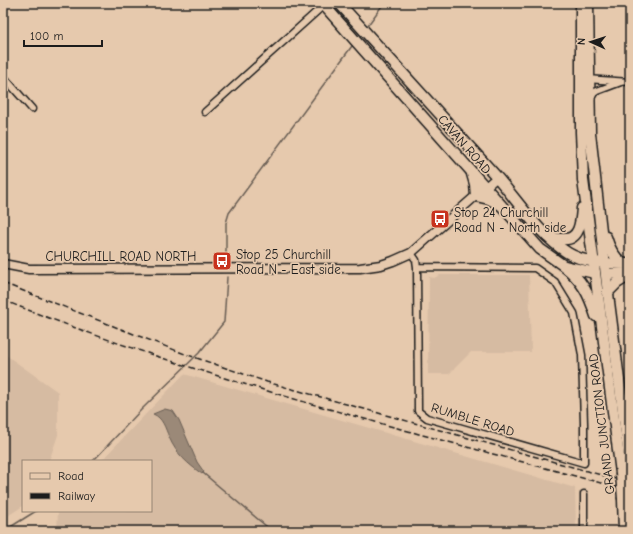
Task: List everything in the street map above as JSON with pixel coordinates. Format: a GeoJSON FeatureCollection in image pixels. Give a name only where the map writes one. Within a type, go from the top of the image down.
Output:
{"type":"FeatureCollection","features":[{"type":"Feature","properties":{"kind":"main road","name":"CAVAN ROAD"},"geometry":{"type":"LineString","coordinates":[[339,3],[497,177],[547,236],[568,253],[577,257],[593,261],[626,263]]}},
{"type":"Feature","properties":{"kind":"main road","name":"GRAND JUNCTION ROAD"},"geometry":{"type":"LineString","coordinates":[[581,3],[585,79],[589,101],[590,133],[630,465]]}},
{"type":"Feature","properties":{"kind":"main road","name":"GRAND JUNCTION ROAD"},"geometry":{"type":"LineString","coordinates":[[588,3],[583,180],[621,473],[624,531]]}},
{"type":"Feature","properties":{"kind":"main road","name":"CAVAN ROAD"},"geometry":{"type":"LineString","coordinates":[[323,4],[540,249],[564,266],[606,274],[630,274]]}},
{"type":"Feature","properties":{"kind":"main road"},"geometry":{"type":"LineString","coordinates":[[471,170],[476,184],[476,196],[489,199],[504,207]]}},
{"type":"Feature","properties":{"kind":"main road"},"geometry":{"type":"LineString","coordinates":[[547,236],[567,239],[576,234],[580,228],[583,180]]}},
{"type":"Feature","properties":{"kind":"main road"},"geometry":{"type":"LineString","coordinates":[[598,202],[610,249],[616,259],[626,263]]}},
{"type":"Feature","properties":{"kind":"main road"},"geometry":{"type":"LineString","coordinates":[[564,266],[575,274],[583,284],[592,304],[604,343]]}},
{"type":"Feature","properties":{"kind":"main road"},"geometry":{"type":"LineString","coordinates":[[608,292],[617,283],[630,274]]}},
{"type":"Feature","properties":{"kind":"street"},"geometry":{"type":"LineString","coordinates":[[205,112],[323,4]]}},
{"type":"Feature","properties":{"kind":"street"},"geometry":{"type":"LineString","coordinates":[[3,76],[32,109]]}},
{"type":"Feature","properties":{"kind":"street"},"geometry":{"type":"LineString","coordinates":[[585,79],[630,82]]}},
{"type":"Feature","properties":{"kind":"street"},"geometry":{"type":"LineString","coordinates":[[589,101],[597,91],[622,82]]}},
{"type":"Feature","properties":{"kind":"street","name":"CHURCHILL ROAD NORTH"},"geometry":{"type":"LineString","coordinates":[[3,264],[29,269],[369,267],[381,265],[411,252],[497,177]]}},
{"type":"Feature","properties":{"kind":"street","name":"RUMBLE ROAD"},"geometry":{"type":"LineString","coordinates":[[411,252],[416,260],[417,266],[418,411],[427,418],[584,464],[582,355],[574,313],[555,282],[535,268],[417,266]]}},
{"type":"Feature","properties":{"kind":"street","name":"GRAND JUNCTION ROAD"},"geometry":{"type":"LineString","coordinates":[[584,494],[584,531]]}},
{"type":"Feature","properties":{"kind":"shaded area"},"geometry":{"type":"Polygon","coordinates":[[[440,275],[529,275],[531,352],[471,352],[449,374],[428,374],[429,277],[434,278],[440,275]]]}},
{"type":"Feature","properties":{"kind":"shaded area"},"geometry":{"type":"Polygon","coordinates":[[[3,353],[58,392],[58,435],[49,460],[22,460],[22,507],[3,519],[3,353]]]}},
{"type":"Feature","properties":{"kind":"shaded area"},"geometry":{"type":"Polygon","coordinates":[[[184,374],[575,488],[576,531],[57,531],[58,512],[152,512],[152,460],[102,460],[184,374]]]}},
{"type":"Feature","properties":{"kind":"shaded area"},"geometry":{"type":"Polygon","coordinates":[[[165,409],[173,411],[179,420],[197,462],[204,472],[202,474],[179,454],[175,449],[165,427],[159,418],[153,414],[165,409]]]}},
{"type":"Feature","properties":{"kind":"waterway"},"geometry":{"type":"LineString","coordinates":[[368,25],[384,3]]}},
{"type":"Feature","properties":{"kind":"waterway"},"geometry":{"type":"LineString","coordinates":[[226,261],[226,223],[229,213],[352,46]]}},
{"type":"Feature","properties":{"kind":"waterway"},"geometry":{"type":"LineString","coordinates":[[94,460],[141,410],[199,353],[224,322],[227,277]]}},
{"type":"Feature","properties":{"kind":"waterway"},"geometry":{"type":"LineString","coordinates":[[203,473],[272,531]]}},
{"type":"Feature","properties":{"kind":"waterway"},"geometry":{"type":"LineString","coordinates":[[4,531],[34,512]]}},
{"type":"Feature","properties":{"kind":"railway"},"geometry":{"type":"LineString","coordinates":[[3,283],[185,354],[267,382],[630,483]]}},
{"type":"Feature","properties":{"kind":"railway"},"geometry":{"type":"LineString","coordinates":[[3,300],[157,356],[235,381],[392,427],[630,491]]}},
{"type":"Feature","properties":{"kind":"place","name":"Stop 24 Churchill Road N - North side"},"geometry":{"type":"Point","coordinates":[440,219]}},
{"type":"Feature","properties":{"kind":"place","name":"Stop 25 Churchill Road N - East side"},"geometry":{"type":"Point","coordinates":[222,261]}}]}
